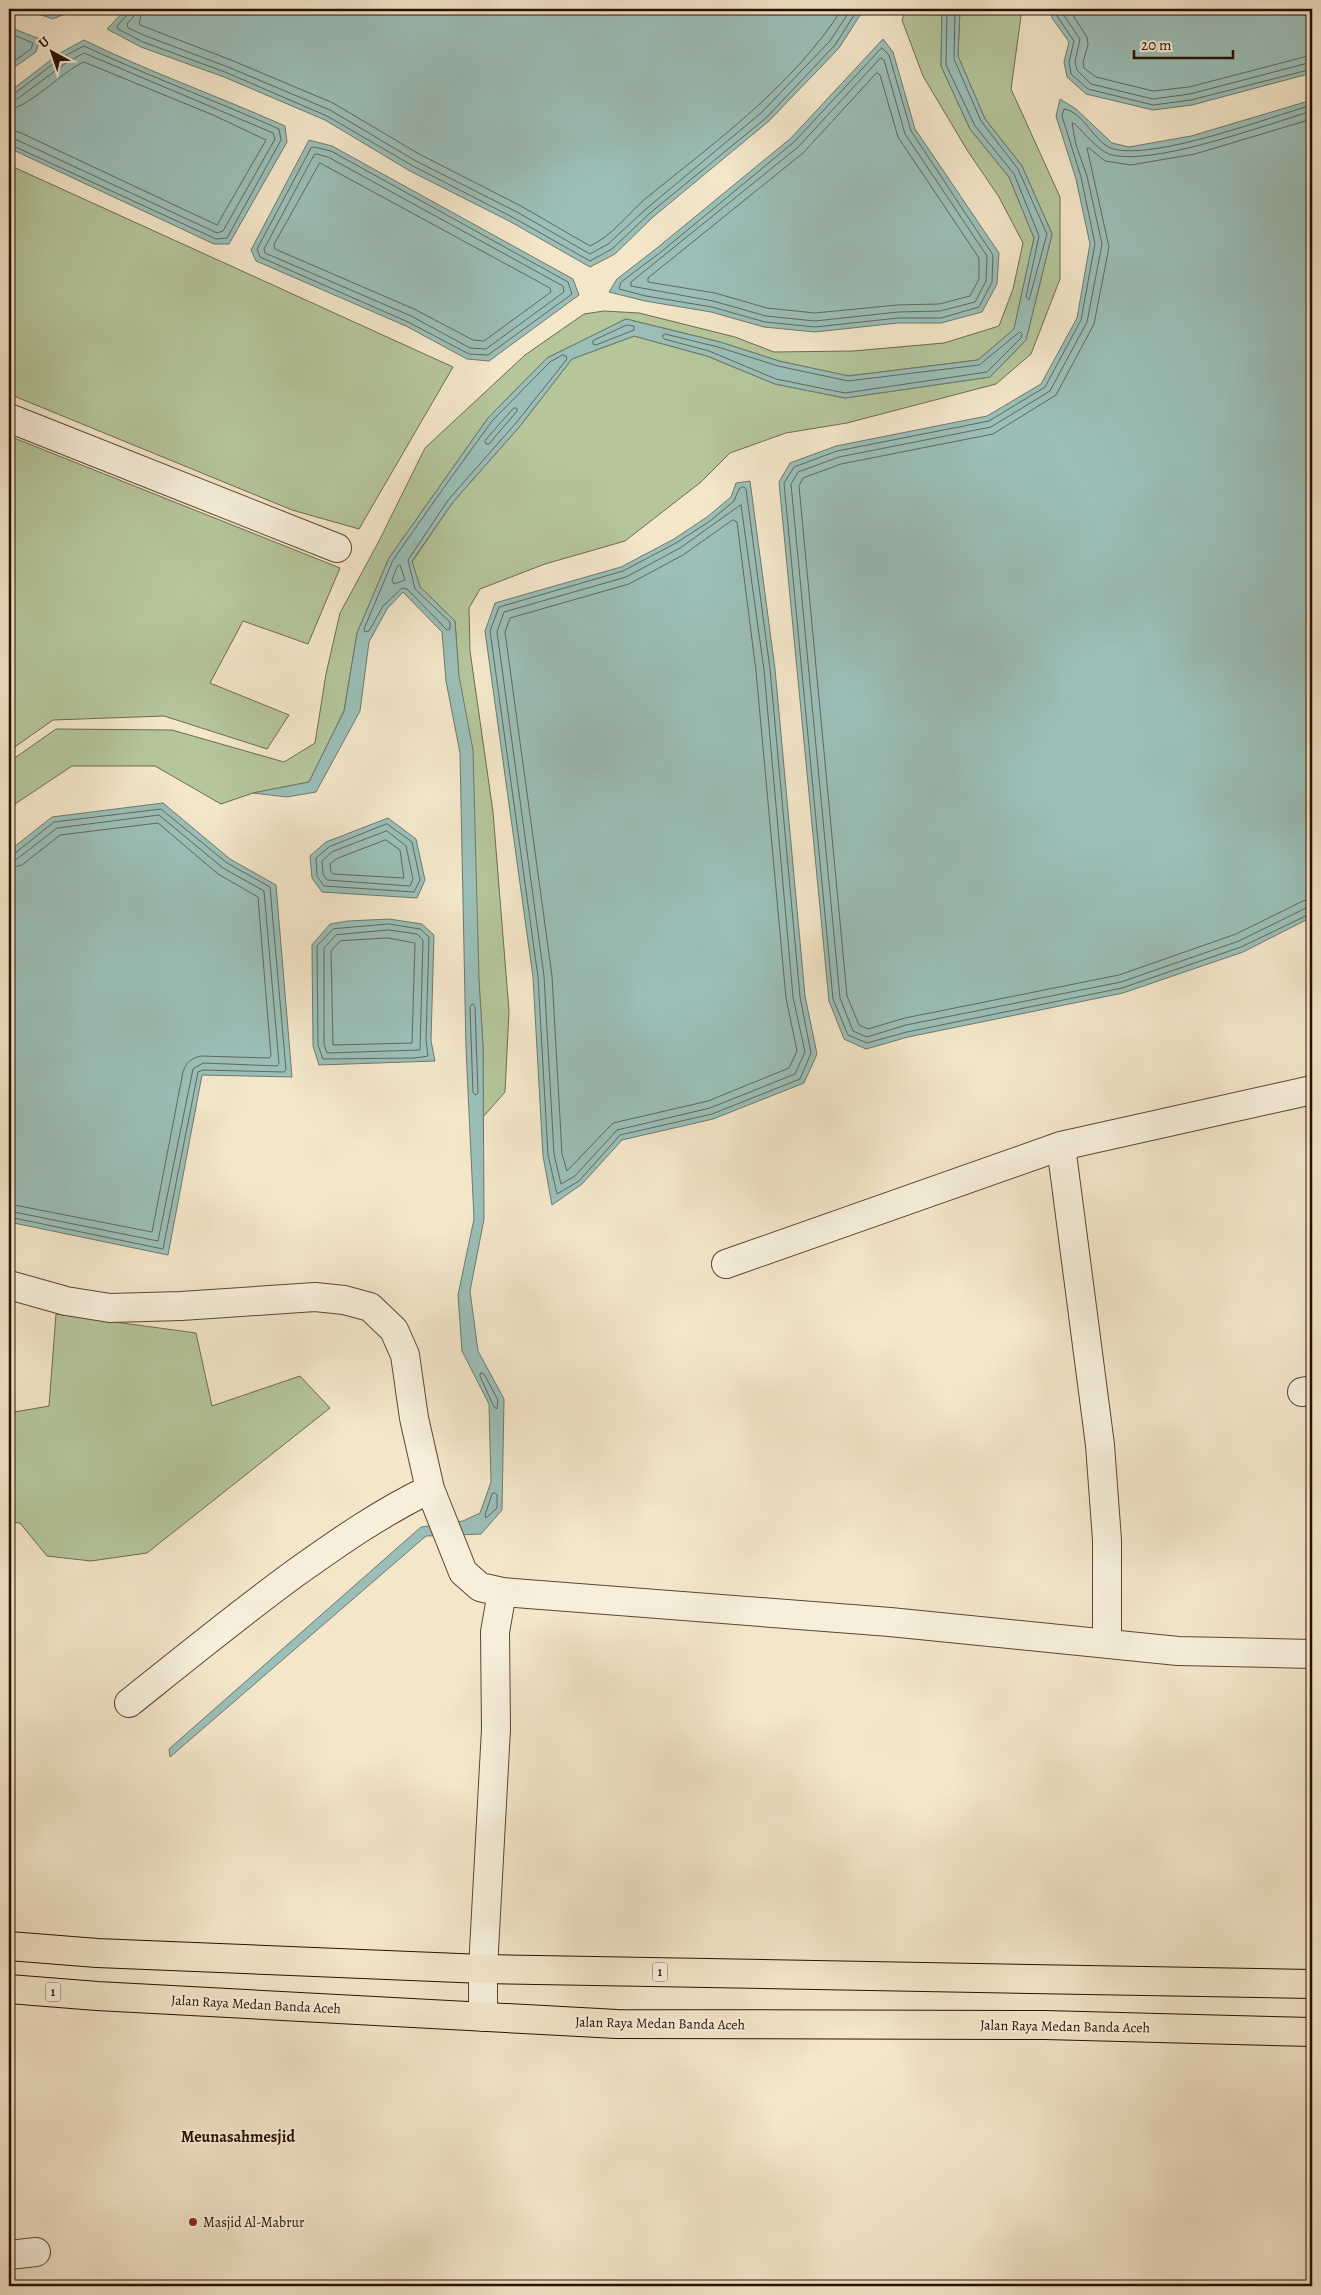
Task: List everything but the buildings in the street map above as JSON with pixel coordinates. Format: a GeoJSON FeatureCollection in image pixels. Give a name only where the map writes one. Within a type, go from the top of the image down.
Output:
{"type":"FeatureCollection","features":[{"type":"Feature","properties":{"kind":"highway","name":"1"},"geometry":{"type":"LineString","coordinates":[[9,1946],[96,1953],[483,1969],[1312,1984]]}},
{"type":"Feature","properties":{"kind":"highway"},"geometry":{"type":"LineString","coordinates":[[204,2001],[206,1957]]}},
{"type":"Feature","properties":{"kind":"highway","name":"Jalan Raya Medan Banda Aceh"},"geometry":{"type":"LineString","coordinates":[[9,1989],[617,2024],[1045,2025],[1312,2032]]}},
{"type":"Feature","properties":{"kind":"street"},"geometry":{"type":"LineString","coordinates":[[9,418],[337,548]]}},
{"type":"Feature","properties":{"kind":"street"},"geometry":{"type":"LineString","coordinates":[[726,1264],[1062,1146],[1312,1090]]}},
{"type":"Feature","properties":{"kind":"street"},"geometry":{"type":"LineString","coordinates":[[1062,1146],[1100,1446],[1107,1540],[1107,1644]]}},
{"type":"Feature","properties":{"kind":"street"},"geometry":{"type":"LineString","coordinates":[[9,1285],[66,1301],[110,1308],[181,1306],[315,1297],[344,1300],[370,1308],[394,1330],[405,1355],[414,1418],[435,1501],[463,1572],[480,1587],[502,1592],[890,1622],[1178,1652],[1312,1654]]}},
{"type":"Feature","properties":{"kind":"street"},"geometry":{"type":"LineString","coordinates":[[129,1703],[238,1616],[348,1535],[390,1508],[435,1501]]}},
{"type":"Feature","properties":{"kind":"street"},"geometry":{"type":"LineString","coordinates":[[483,2017],[483,1969],[496,1729],[495,1632],[502,1592]]}},
{"type":"Feature","properties":{"kind":"street"},"geometry":{"type":"LineString","coordinates":[[9,2255],[36,2252]]}},
{"type":"Feature","properties":{"kind":"green space"},"geometry":{"type":"Polygon","coordinates":[[[906,9],[942,9],[941,66],[970,129],[1009,177],[1034,238],[1014,329],[978,360],[848,376],[779,361],[720,342],[626,319],[547,358],[488,418],[389,558],[357,633],[344,711],[309,782],[253,793],[221,804],[155,766],[72,766],[9,808],[9,762],[56,729],[172,730],[284,762],[315,743],[326,674],[340,613],[379,541],[425,448],[525,355],[584,314],[604,311],[639,313],[735,337],[774,352],[853,351],[944,343],[999,326],[1013,289],[1023,243],[999,197],[967,150],[923,76],[902,20],[906,9]]]}},
{"type":"Feature","properties":{"kind":"green space"},"geometry":{"type":"Polygon","coordinates":[[[960,9],[1022,9],[1011,89],[1060,197],[1060,279],[1031,354],[996,384],[847,423],[786,433],[730,453],[701,482],[625,541],[545,564],[480,589],[469,608],[470,651],[493,812],[509,1011],[505,1092],[483,1117],[483,1046],[455,621],[420,587],[412,562],[453,502],[520,426],[572,359],[634,336],[707,356],[775,384],[845,398],[990,377],[1026,340],[1052,234],[1022,166],[985,119],[958,56],[960,9]]]}},
{"type":"Feature","properties":{"kind":"green space"},"geometry":{"type":"Polygon","coordinates":[[[9,165],[453,367],[359,529],[292,510],[9,394],[9,165]]]}},
{"type":"Feature","properties":{"kind":"green space"},"geometry":{"type":"Polygon","coordinates":[[[9,436],[340,568],[308,644],[243,621],[210,683],[289,715],[267,749],[164,716],[53,720],[9,751],[9,436]]]}},
{"type":"Feature","properties":{"kind":"green space"},"geometry":{"type":"Polygon","coordinates":[[[56,1314],[196,1333],[212,1406],[300,1376],[330,1408],[147,1553],[91,1561],[47,1556],[20,1523],[9,1522],[9,1413],[49,1406],[56,1314]]]}},
{"type":"Feature","properties":{"kind":"water"},"geometry":{"type":"Polygon","coordinates":[[[23,9],[76,9],[53,19],[23,9]]]}},
{"type":"Feature","properties":{"kind":"water"},"geometry":{"type":"Polygon","coordinates":[[[126,9],[864,9],[839,48],[769,121],[653,217],[615,254],[590,267],[511,222],[410,171],[325,120],[224,77],[141,47],[107,29],[126,9]]]}},
{"type":"Feature","properties":{"kind":"water"},"geometry":{"type":"Polygon","coordinates":[[[942,9],[960,9],[958,56],[985,119],[1022,166],[1052,234],[1026,340],[990,377],[845,398],[775,384],[707,356],[634,336],[572,359],[520,426],[453,502],[412,561],[420,587],[455,621],[459,676],[473,750],[479,979],[483,1046],[484,1219],[470,1291],[478,1351],[504,1399],[502,1510],[481,1534],[426,1536],[170,1757],[169,1749],[421,1527],[463,1521],[480,1513],[491,1482],[489,1404],[462,1351],[458,1295],[474,1219],[466,1048],[460,753],[446,681],[442,632],[403,592],[387,609],[369,642],[360,711],[316,792],[287,797],[253,793],[309,782],[344,711],[357,633],[389,558],[488,418],[547,358],[626,319],[720,342],[779,361],[849,376],[978,360],[1014,329],[1034,238],[1009,177],[970,129],[941,66],[942,9]]]}},
{"type":"Feature","properties":{"kind":"water"},"geometry":{"type":"Polygon","coordinates":[[[1050,9],[1312,9],[1312,73],[1192,105],[1153,110],[1086,94],[1067,77],[1064,62],[1069,42],[1052,18],[1050,9]]]}},
{"type":"Feature","properties":{"kind":"water"},"geometry":{"type":"Polygon","coordinates":[[[9,27],[40,39],[36,52],[9,71],[9,27]]]}},
{"type":"Feature","properties":{"kind":"water"},"geometry":{"type":"Polygon","coordinates":[[[883,39],[893,52],[915,129],[999,253],[997,284],[982,312],[941,323],[898,323],[815,332],[764,327],[711,312],[645,301],[609,292],[617,279],[791,138],[883,39]]]}},
{"type":"Feature","properties":{"kind":"water"},"geometry":{"type":"Polygon","coordinates":[[[84,40],[133,63],[285,126],[287,142],[229,244],[214,244],[9,148],[9,92],[60,53],[84,40]]]}},
{"type":"Feature","properties":{"kind":"water"},"geometry":{"type":"Polygon","coordinates":[[[1060,99],[1076,109],[1112,143],[1129,147],[1191,136],[1312,100],[1312,917],[1243,952],[1123,993],[908,1037],[866,1049],[844,1039],[829,1001],[779,482],[790,463],[836,446],[987,416],[1041,384],[1077,318],[1090,244],[1076,179],[1056,116],[1060,99]]]}},
{"type":"Feature","properties":{"kind":"water"},"geometry":{"type":"Polygon","coordinates":[[[309,140],[332,146],[573,279],[579,295],[489,361],[467,359],[406,326],[256,261],[251,250],[309,140]]]}},
{"type":"Feature","properties":{"kind":"water"},"geometry":{"type":"Polygon","coordinates":[[[750,481],[775,669],[805,996],[817,1054],[804,1083],[713,1119],[622,1140],[582,1184],[552,1205],[543,1156],[533,977],[485,631],[495,603],[621,567],[674,539],[707,517],[731,497],[736,483],[750,481]]]}},
{"type":"Feature","properties":{"kind":"water"},"geometry":{"type":"Polygon","coordinates":[[[163,803],[230,859],[276,885],[292,1077],[202,1075],[168,1255],[9,1222],[9,851],[52,817],[163,803]]]}},
{"type":"Feature","properties":{"kind":"water"},"geometry":{"type":"Polygon","coordinates":[[[388,818],[416,839],[425,880],[417,898],[322,892],[312,878],[310,856],[326,842],[388,818]]]}},
{"type":"Feature","properties":{"kind":"water"},"geometry":{"type":"Polygon","coordinates":[[[389,919],[422,924],[434,935],[431,1041],[435,1061],[319,1065],[313,1046],[312,945],[330,924],[389,919]]]}},
{"type":"Feature","properties":{"kind":"place","name":"Masjid Al-Mabrur"},"geometry":{"type":"Point","coordinates":[193,2222]}},
{"type":"Feature","properties":{"kind":"district","name":"Meunasahmesjid"},"geometry":{"type":"Point","coordinates":[238,2136]}}]}
